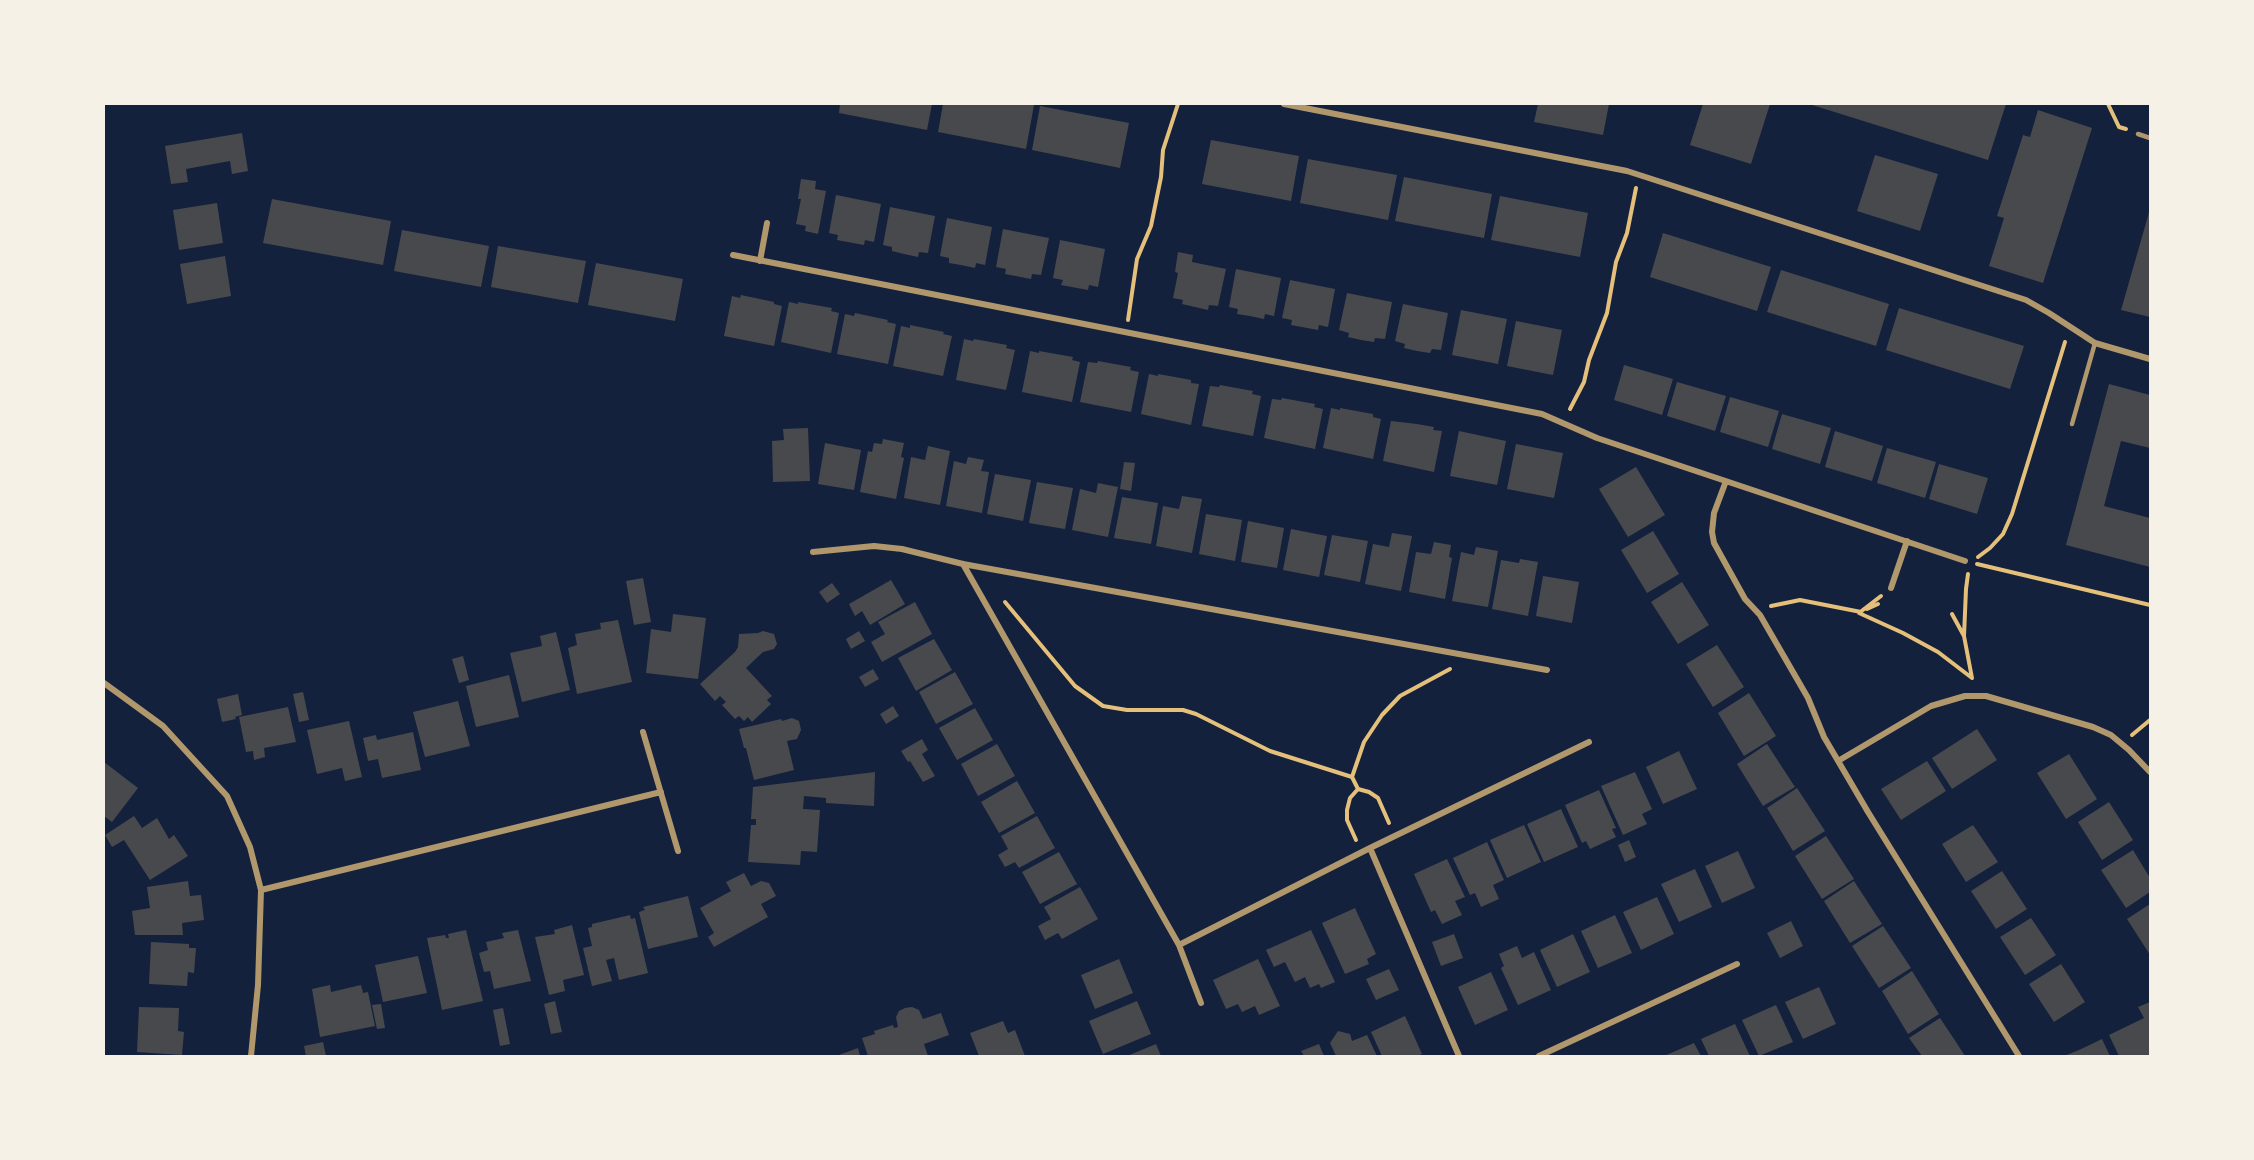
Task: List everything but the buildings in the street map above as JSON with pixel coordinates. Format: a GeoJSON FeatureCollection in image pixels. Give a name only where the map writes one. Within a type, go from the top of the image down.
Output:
{"type":"FeatureCollection","features":[{"type":"Feature","properties":{"kind":"street"},"geometry":{"type":"LineString","coordinates":[[1284,104],[1640,176],[2026,300],[2095,343],[2151,359]]}},
{"type":"Feature","properties":{"kind":"street"},"geometry":{"type":"LineString","coordinates":[[760,261],[767,223]]}},
{"type":"Feature","properties":{"kind":"street"},"geometry":{"type":"LineString","coordinates":[[733,255],[1542,414],[1597,438],[1968,562]]}},
{"type":"Feature","properties":{"kind":"street"},"geometry":{"type":"LineString","coordinates":[[1726,481],[1714,513],[1713,543],[1808,698],[1824,737],[2019,1056]]}},
{"type":"Feature","properties":{"kind":"street"},"geometry":{"type":"LineString","coordinates":[[1891,588],[1907,541]]}},
{"type":"Feature","properties":{"kind":"street"},"geometry":{"type":"LineString","coordinates":[[813,552],[874,546],[902,549],[963,564],[1546,670]]}},
{"type":"Feature","properties":{"kind":"street"},"geometry":{"type":"LineString","coordinates":[[963,564],[1179,945],[1201,1003]]}},
{"type":"Feature","properties":{"kind":"street"},"geometry":{"type":"LineString","coordinates":[[104,683],[163,726],[227,796],[250,847],[261,890],[258,985],[251,1056]]}},
{"type":"Feature","properties":{"kind":"street"},"geometry":{"type":"LineString","coordinates":[[1838,760],[1931,706],[1965,696],[1986,696],[2094,727],[2111,735],[2151,772]]}},
{"type":"Feature","properties":{"kind":"street"},"geometry":{"type":"LineString","coordinates":[[643,732],[678,850]]}},
{"type":"Feature","properties":{"kind":"street"},"geometry":{"type":"LineString","coordinates":[[1179,945],[1370,848],[1589,742]]}},
{"type":"Feature","properties":{"kind":"street"},"geometry":{"type":"LineString","coordinates":[[261,890],[661,792]]}},
{"type":"Feature","properties":{"kind":"street"},"geometry":{"type":"LineString","coordinates":[[1370,848],[1459,1056]]}},
{"type":"Feature","properties":{"kind":"street"},"geometry":{"type":"LineString","coordinates":[[1539,1056],[1737,964]]}},
{"type":"Feature","properties":{"kind":"lane"},"geometry":{"type":"LineString","coordinates":[[2138,134],[2151,138]]}},
{"type":"Feature","properties":{"kind":"lane"},"geometry":{"type":"LineString","coordinates":[[2072,424],[2095,343]]}},
{"type":"Feature","properties":{"kind":"path"},"geometry":{"type":"LineString","coordinates":[[1127,332],[1137,259],[1150,226],[1161,177],[1163,150],[1178,104]]}},
{"type":"Feature","properties":{"kind":"path"},"geometry":{"type":"LineString","coordinates":[[2108,104],[2119,126],[2138,134]]}},
{"type":"Feature","properties":{"kind":"path"},"geometry":{"type":"LineString","coordinates":[[1566,423],[1570,408],[1584,382],[1589,360],[1607,314],[1617,262],[1627,233],[1640,176]]}},
{"type":"Feature","properties":{"kind":"path"},"geometry":{"type":"LineString","coordinates":[[1968,562],[1990,548],[2003,534],[2012,514],[2070,327]]}},
{"type":"Feature","properties":{"kind":"path"},"geometry":{"type":"LineString","coordinates":[[1968,562],[2151,605]]}},
{"type":"Feature","properties":{"kind":"path"},"geometry":{"type":"LineString","coordinates":[[1968,562],[1964,636],[1972,678]]}},
{"type":"Feature","properties":{"kind":"path"},"geometry":{"type":"LineString","coordinates":[[1859,613],[1891,588]]}},
{"type":"Feature","properties":{"kind":"path"},"geometry":{"type":"LineString","coordinates":[[977,590],[1000,598],[1075,686],[1103,706],[1127,710],[1183,710],[1197,714],[1270,751],[1352,777]]}},
{"type":"Feature","properties":{"kind":"path"},"geometry":{"type":"LineString","coordinates":[[1755,609],[1800,600],[1859,613],[1938,652],[1972,678],[1986,696]]}},
{"type":"Feature","properties":{"kind":"path"},"geometry":{"type":"LineString","coordinates":[[1859,613],[1878,604]]}},
{"type":"Feature","properties":{"kind":"path"},"geometry":{"type":"LineString","coordinates":[[1952,614],[1964,636]]}},
{"type":"Feature","properties":{"kind":"path"},"geometry":{"type":"LineString","coordinates":[[1395,836],[1378,798],[1358,789],[1352,777],[1364,742],[1382,715],[1400,696],[1451,669],[1454,653]]}},
{"type":"Feature","properties":{"kind":"path"},"geometry":{"type":"LineString","coordinates":[[2123,745],[2137,729],[2151,720]]}},
{"type":"Feature","properties":{"kind":"path"},"geometry":{"type":"LineString","coordinates":[[1358,789],[1350,798],[1347,820],[1362,852]]}}]}
